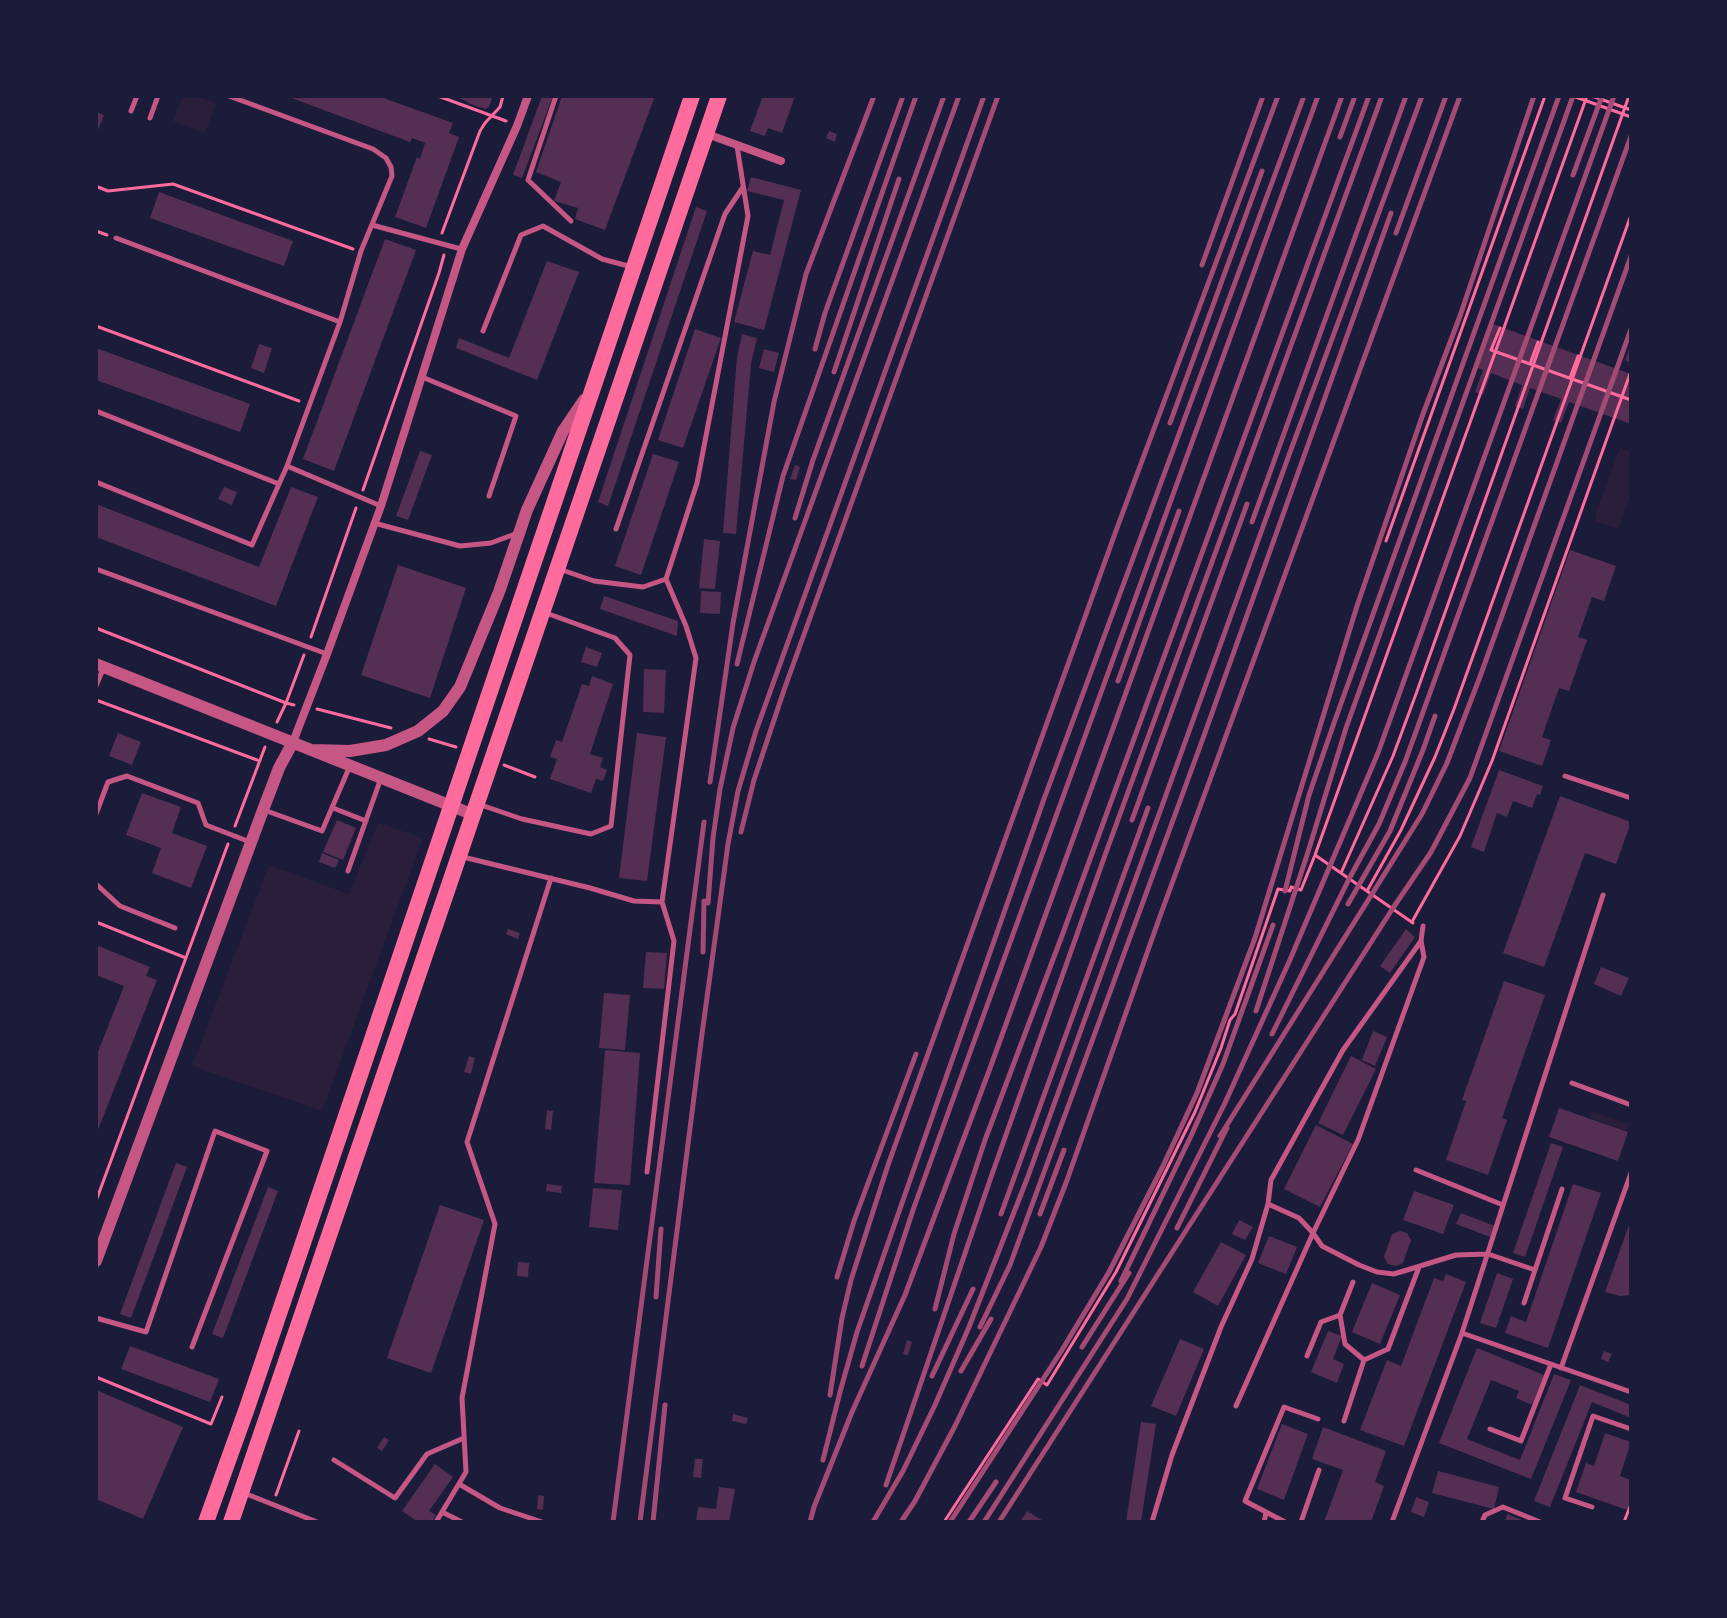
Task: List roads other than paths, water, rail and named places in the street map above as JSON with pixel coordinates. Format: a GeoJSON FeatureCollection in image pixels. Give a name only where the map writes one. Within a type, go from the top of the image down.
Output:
{"type":"FeatureCollection","features":[{"type":"Feature","properties":{"kind":"main road"},"geometry":{"type":"LineString","coordinates":[[206,1522],[692,96]]}},
{"type":"Feature","properties":{"kind":"main road"},"geometry":{"type":"LineString","coordinates":[[231,1522],[719,96]]}},
{"type":"Feature","properties":{"kind":"street"},"geometry":{"type":"LineString","coordinates":[[96,1261],[263,810],[293,742],[381,506],[462,249],[528,96]]}},
{"type":"Feature","properties":{"kind":"street"},"geometry":{"type":"LineString","coordinates":[[707,134],[781,161]]}},
{"type":"Feature","properties":{"kind":"street"},"geometry":{"type":"LineString","coordinates":[[312,750],[350,751],[386,745],[418,731],[443,711],[460,687],[499,592],[527,510],[563,431],[591,390]]}},
{"type":"Feature","properties":{"kind":"street"},"geometry":{"type":"LineString","coordinates":[[100,666],[451,805],[476,809]]}},
{"type":"Feature","properties":{"kind":"lane"},"geometry":{"type":"LineString","coordinates":[[131,111],[137,96]]}},
{"type":"Feature","properties":{"kind":"lane"},"geometry":{"type":"LineString","coordinates":[[150,118],[158,96]]}},
{"type":"Feature","properties":{"kind":"lane"},"geometry":{"type":"LineString","coordinates":[[96,482],[252,545],[287,466],[340,322],[361,251],[392,176],[386,158],[373,149],[229,96]]}},
{"type":"Feature","properties":{"kind":"lane"},"geometry":{"type":"LineString","coordinates":[[556,96],[528,180],[571,221]]}},
{"type":"Feature","properties":{"kind":"lane"},"geometry":{"type":"LineString","coordinates":[[647,1172],[674,941],[662,902],[696,658],[666,579],[697,483],[748,216],[737,145]]}},
{"type":"Feature","properties":{"kind":"lane"},"geometry":{"type":"LineString","coordinates":[[616,529],[725,214],[743,187]]}},
{"type":"Feature","properties":{"kind":"lane"},"geometry":{"type":"LineString","coordinates":[[372,225],[462,249]]}},
{"type":"Feature","properties":{"kind":"lane"},"geometry":{"type":"LineString","coordinates":[[483,331],[521,235],[543,226],[602,259],[633,267]]}},
{"type":"Feature","properties":{"kind":"lane"},"geometry":{"type":"LineString","coordinates":[[116,238],[340,322]]}},
{"type":"Feature","properties":{"kind":"lane"},"geometry":{"type":"LineString","coordinates":[[422,377],[516,416],[489,496]]}},
{"type":"Feature","properties":{"kind":"lane"},"geometry":{"type":"LineString","coordinates":[[96,411],[279,484]]}},
{"type":"Feature","properties":{"kind":"lane"},"geometry":{"type":"LineString","coordinates":[[287,466],[381,506]]}},
{"type":"Feature","properties":{"kind":"lane"},"geometry":{"type":"LineString","coordinates":[[374,523],[460,546],[491,543],[520,533]]}},
{"type":"Feature","properties":{"kind":"lane"},"geometry":{"type":"LineString","coordinates":[[96,569],[327,654]]}},
{"type":"Feature","properties":{"kind":"lane"},"geometry":{"type":"LineString","coordinates":[[558,569],[594,581],[643,587],[666,579]]}},
{"type":"Feature","properties":{"kind":"lane"},"geometry":{"type":"LineString","coordinates":[[476,809],[591,834],[611,826],[630,655],[615,638],[543,612]]}},
{"type":"Feature","properties":{"kind":"lane"},"geometry":{"type":"LineString","coordinates":[[96,686],[100,666]]}},
{"type":"Feature","properties":{"kind":"lane"},"geometry":{"type":"LineString","coordinates":[[263,810],[322,831],[351,765]]}},
{"type":"Feature","properties":{"kind":"lane"},"geometry":{"type":"LineString","coordinates":[[96,814],[108,782],[127,776],[198,803],[206,825],[251,843]]}},
{"type":"Feature","properties":{"kind":"lane"},"geometry":{"type":"LineString","coordinates":[[1565,776],[1631,798]]}},
{"type":"Feature","properties":{"kind":"lane"},"geometry":{"type":"LineString","coordinates":[[348,871],[381,778]]}},
{"type":"Feature","properties":{"kind":"lane"},"geometry":{"type":"LineString","coordinates":[[333,808],[366,821]]}},
{"type":"Feature","properties":{"kind":"lane"},"geometry":{"type":"LineString","coordinates":[[460,856],[634,901],[662,902]]}},
{"type":"Feature","properties":{"kind":"lane"},"geometry":{"type":"LineString","coordinates":[[436,1522],[466,1472],[462,1398],[495,1224],[467,1142],[551,878]]}},
{"type":"Feature","properties":{"kind":"lane"},"geometry":{"type":"LineString","coordinates":[[96,884],[120,906],[175,928]]}},
{"type":"Feature","properties":{"kind":"lane"},"geometry":{"type":"LineString","coordinates":[[1392,1522],[1462,1333],[1603,895]]}},
{"type":"Feature","properties":{"kind":"lane"},"geometry":{"type":"LineString","coordinates":[[1236,1406],[1363,1126],[1424,957],[1421,941],[1423,926]]}},
{"type":"Feature","properties":{"kind":"lane"},"geometry":{"type":"LineString","coordinates":[[1152,1522],[1172,1455],[1221,1327],[1252,1259],[1268,1204],[1271,1180],[1343,1050],[1421,941]]}},
{"type":"Feature","properties":{"kind":"lane"},"geometry":{"type":"LineString","coordinates":[[1572,1083],[1631,1105]]}},
{"type":"Feature","properties":{"kind":"lane"},"geometry":{"type":"LineString","coordinates":[[96,1318],[146,1332],[215,1131],[267,1151],[192,1347]]}},
{"type":"Feature","properties":{"kind":"lane"},"geometry":{"type":"LineString","coordinates":[[1416,1170],[1503,1205]]}},
{"type":"Feature","properties":{"kind":"lane"},"geometry":{"type":"LineString","coordinates":[[1561,1368],[1631,1173]]}},
{"type":"Feature","properties":{"kind":"lane"},"geometry":{"type":"LineString","coordinates":[[1524,1303],[1562,1189]]}},
{"type":"Feature","properties":{"kind":"lane"},"geometry":{"type":"LineString","coordinates":[[1268,1204],[1299,1218],[1322,1246],[1377,1272],[1394,1274],[1456,1255],[1488,1254],[1535,1270]]}},
{"type":"Feature","properties":{"kind":"lane"},"geometry":{"type":"LineString","coordinates":[[1344,1421],[1364,1360],[1388,1349],[1420,1266]]}},
{"type":"Feature","properties":{"kind":"lane"},"geometry":{"type":"LineString","coordinates":[[1353,1282],[1340,1315],[1345,1344],[1364,1360]]}},
{"type":"Feature","properties":{"kind":"lane"},"geometry":{"type":"LineString","coordinates":[[1307,1356],[1321,1322],[1340,1315]]}},
{"type":"Feature","properties":{"kind":"lane"},"geometry":{"type":"LineString","coordinates":[[1462,1333],[1631,1392]]}},
{"type":"Feature","properties":{"kind":"lane"},"geometry":{"type":"LineString","coordinates":[[1490,1429],[1521,1441],[1551,1364]]}},
{"type":"Feature","properties":{"kind":"lane"},"geometry":{"type":"LineString","coordinates":[[1285,1522],[1245,1501],[1284,1407],[1318,1419]]}},
{"type":"Feature","properties":{"kind":"lane"},"geometry":{"type":"LineString","coordinates":[[1592,1507],[1565,1498],[1593,1416],[1631,1429]]}},
{"type":"Feature","properties":{"kind":"lane"},"geometry":{"type":"LineString","coordinates":[[334,1460],[395,1498],[427,1454],[464,1438]]}},
{"type":"Feature","properties":{"kind":"lane"},"geometry":{"type":"LineString","coordinates":[[1301,1522],[1319,1470]]}},
{"type":"Feature","properties":{"kind":"lane"},"geometry":{"type":"LineString","coordinates":[[459,1484],[500,1508],[542,1522]]}},
{"type":"Feature","properties":{"kind":"lane"},"geometry":{"type":"LineString","coordinates":[[242,1492],[317,1522]]}},
{"type":"Feature","properties":{"kind":"lane"},"geometry":{"type":"LineString","coordinates":[[1482,1522],[1485,1515],[1503,1507],[1540,1522]]}},
{"type":"Feature","properties":{"kind":"lane"},"geometry":{"type":"LineString","coordinates":[[442,1512],[462,1522]]}},
{"type":"Feature","properties":{"kind":"lane"},"geometry":{"type":"LineString","coordinates":[[1264,1522],[1266,1513]]}},
{"type":"Feature","properties":{"kind":"railway"},"geometry":{"type":"LineString","coordinates":[[710,782],[733,623],[774,402],[806,274],[874,96]]}},
{"type":"Feature","properties":{"kind":"railway"},"geometry":{"type":"LineString","coordinates":[[815,349],[903,96]]}},
{"type":"Feature","properties":{"kind":"railway"},"geometry":{"type":"LineString","coordinates":[[737,664],[783,476],[916,96]]}},
{"type":"Feature","properties":{"kind":"railway"},"geometry":{"type":"LineString","coordinates":[[795,518],[944,96]]}},
{"type":"Feature","properties":{"kind":"railway"},"geometry":{"type":"LineString","coordinates":[[708,903],[713,838],[733,728],[754,662],[959,96]]}},
{"type":"Feature","properties":{"kind":"railway"},"geometry":{"type":"LineString","coordinates":[[640,1522],[702,1034],[738,791],[756,731],[984,96]]}},
{"type":"Feature","properties":{"kind":"railway"},"geometry":{"type":"LineString","coordinates":[[741,832],[754,780],[784,690],[998,96]]}},
{"type":"Feature","properties":{"kind":"railway"},"geometry":{"type":"LineString","coordinates":[[1202,265],[1263,96]]}},
{"type":"Feature","properties":{"kind":"railway"},"geometry":{"type":"LineString","coordinates":[[830,1395],[851,1280],[888,1165],[1117,528],[1278,96]]}},
{"type":"Feature","properties":{"kind":"railway"},"geometry":{"type":"LineString","coordinates":[[823,1460],[857,1332],[1044,799],[1304,96]]}},
{"type":"Feature","properties":{"kind":"railway"},"geometry":{"type":"LineString","coordinates":[[862,1366],[913,1210],[1318,96]]}},
{"type":"Feature","properties":{"kind":"railway"},"geometry":{"type":"LineString","coordinates":[[810,1522],[852,1412],[905,1295],[989,1071],[1342,96]]}},
{"type":"Feature","properties":{"kind":"railway"},"geometry":{"type":"LineString","coordinates":[[1340,137],[1355,96]]}},
{"type":"Feature","properties":{"kind":"railway"},"geometry":{"type":"LineString","coordinates":[[935,1309],[954,1234],[985,1140],[1369,96]]}},
{"type":"Feature","properties":{"kind":"railway"},"geometry":{"type":"LineString","coordinates":[[886,1485],[1104,858],[1382,96]]}},
{"type":"Feature","properties":{"kind":"railway"},"geometry":{"type":"LineString","coordinates":[[1252,522],[1406,96]]}},
{"type":"Feature","properties":{"kind":"railway"},"geometry":{"type":"LineString","coordinates":[[873,1522],[903,1471],[935,1405],[1027,1179],[1422,96]]}},
{"type":"Feature","properties":{"kind":"railway"},"geometry":{"type":"LineString","coordinates":[[1396,233],[1446,96]]}},
{"type":"Feature","properties":{"kind":"railway"},"geometry":{"type":"LineString","coordinates":[[901,1522],[955,1426],[1041,1247],[1460,96]]}},
{"type":"Feature","properties":{"kind":"railway"},"geometry":{"type":"LineString","coordinates":[[950,1522],[1109,1272],[1197,1093],[1255,938],[1357,606],[1534,96]]}},
{"type":"Feature","properties":{"kind":"railway"},"geometry":{"type":"LineString","coordinates":[[1285,891],[1309,795],[1559,96]]}},
{"type":"Feature","properties":{"kind":"railway"},"geometry":{"type":"LineString","coordinates":[[1256,1011],[1346,728],[1573,96]]}},
{"type":"Feature","properties":{"kind":"railway"},"geometry":{"type":"LineString","coordinates":[[1573,175],[1602,96]]}},
{"type":"Feature","properties":{"kind":"railway"},"geometry":{"type":"LineString","coordinates":[[984,1522],[1127,1299],[1224,1105],[1289,962],[1378,753],[1614,96]]}},
{"type":"Feature","properties":{"kind":"railway"},"geometry":{"type":"LineString","coordinates":[[1272,1034],[1379,824],[1405,762],[1631,136]]}},
{"type":"Feature","properties":{"kind":"railway"},"geometry":{"type":"LineString","coordinates":[[1170,423],[1262,171]]}},
{"type":"Feature","properties":{"kind":"railway"},"geometry":{"type":"LineString","coordinates":[[834,372],[899,179]]}},
{"type":"Feature","properties":{"kind":"railway"},"geometry":{"type":"LineString","coordinates":[[980,1327],[1010,1265],[1391,213]]}},
{"type":"Feature","properties":{"kind":"railway"},"geometry":{"type":"LineString","coordinates":[[1220,1136],[1422,814],[1447,763],[1631,256]]}},
{"type":"Feature","properties":{"kind":"railway"},"geometry":{"type":"LineString","coordinates":[[999,1522],[1431,852],[1470,778],[1631,329]]}},
{"type":"Feature","properties":{"kind":"railway"},"geometry":{"type":"LineString","coordinates":[[1132,820],[1247,504]]}},
{"type":"Feature","properties":{"kind":"railway"},"geometry":{"type":"LineString","coordinates":[[1118,681],[1179,511]]}},
{"type":"Feature","properties":{"kind":"railway"},"geometry":{"type":"LineString","coordinates":[[1348,904],[1390,831],[1435,716]]}},
{"type":"Feature","properties":{"kind":"railway"},"geometry":{"type":"LineString","coordinates":[[1001,1214],[1148,808]]}},
{"type":"Feature","properties":{"kind":"railway"},"geometry":{"type":"LineString","coordinates":[[613,1522],[704,822]]}},
{"type":"Feature","properties":{"kind":"railway"},"geometry":{"type":"LineString","coordinates":[[703,952],[704,901]]}},
{"type":"Feature","properties":{"kind":"railway"},"geometry":{"type":"LineString","coordinates":[[1121,1281],[1223,1064],[1273,925]]}},
{"type":"Feature","properties":{"kind":"railway"},"geometry":{"type":"LineString","coordinates":[[837,1277],[854,1221],[916,1054]]}},
{"type":"Feature","properties":{"kind":"railway"},"geometry":{"type":"LineString","coordinates":[[1177,1228],[1227,1128]]}},
{"type":"Feature","properties":{"kind":"railway"},"geometry":{"type":"LineString","coordinates":[[1040,1214],[1064,1150]]}},
{"type":"Feature","properties":{"kind":"railway"},"geometry":{"type":"LineString","coordinates":[[656,1297],[661,1229]]}},
{"type":"Feature","properties":{"kind":"railway"},"geometry":{"type":"LineString","coordinates":[[1082,1347],[1129,1273]]}},
{"type":"Feature","properties":{"kind":"railway"},"geometry":{"type":"LineString","coordinates":[[932,1376],[973,1289]]}},
{"type":"Feature","properties":{"kind":"railway"},"geometry":{"type":"LineString","coordinates":[[961,1371],[991,1319]]}},
{"type":"Feature","properties":{"kind":"railway"},"geometry":{"type":"LineString","coordinates":[[653,1522],[665,1405]]}},
{"type":"Feature","properties":{"kind":"railway"},"geometry":{"type":"LineString","coordinates":[[969,1522],[996,1482]]}}]}
